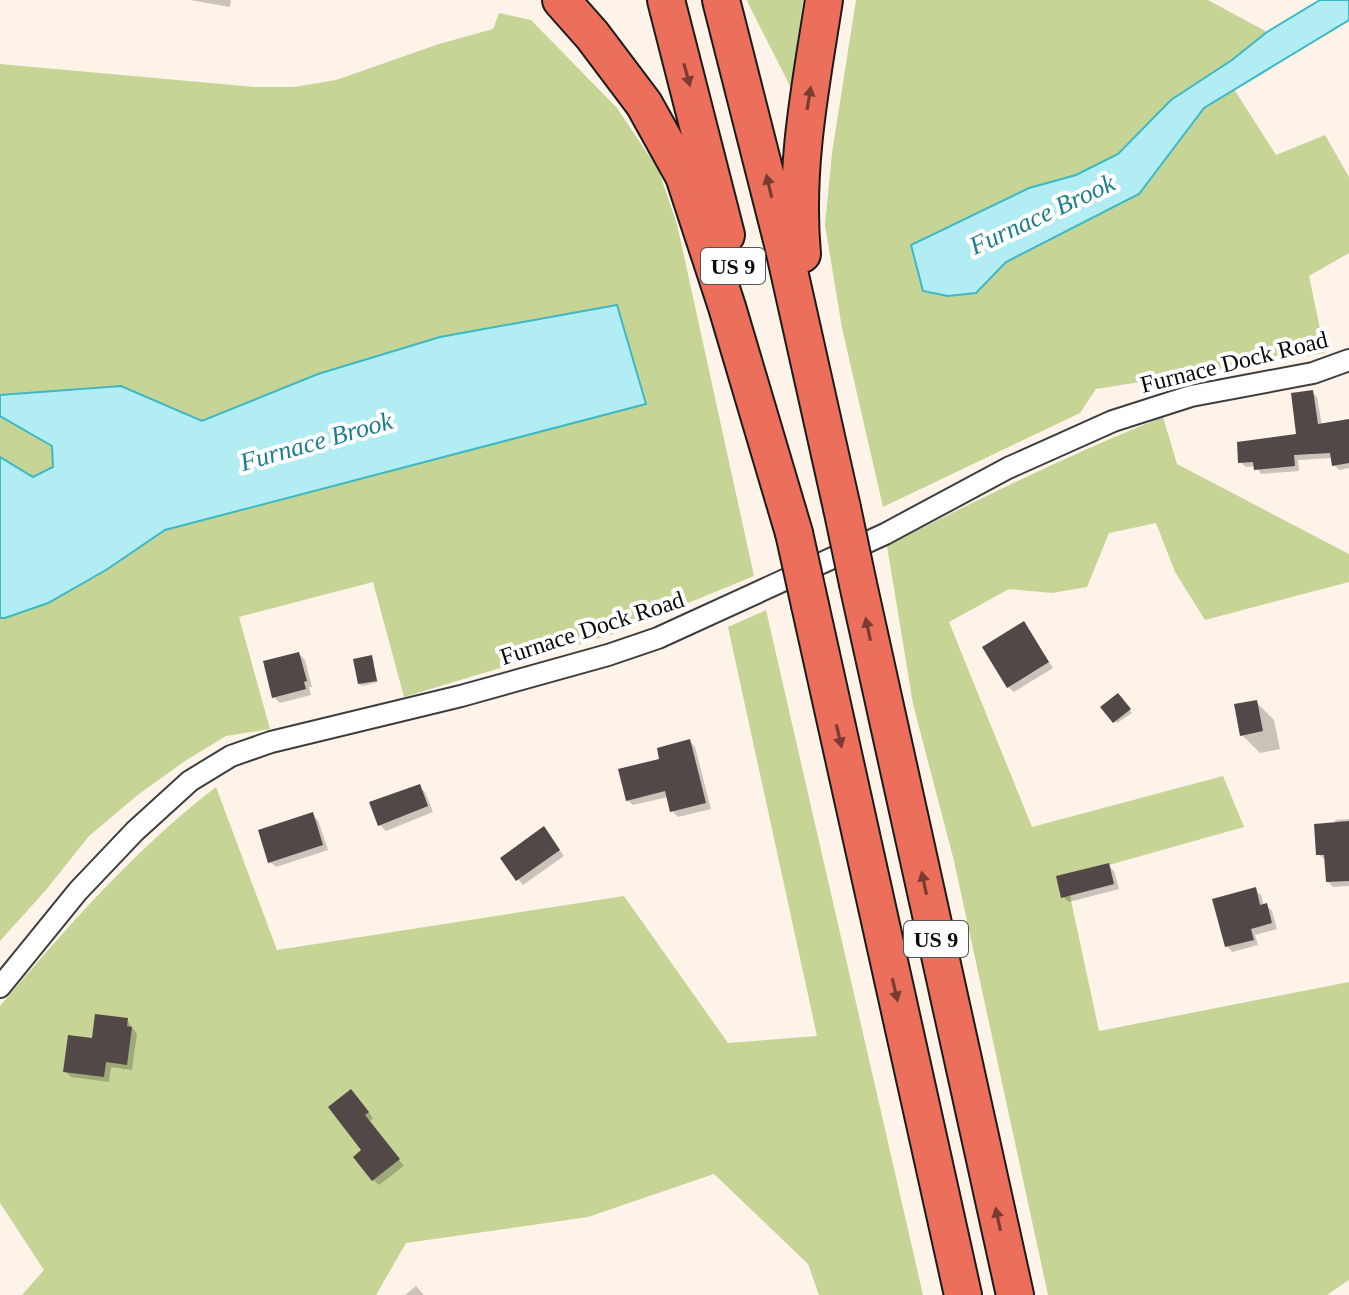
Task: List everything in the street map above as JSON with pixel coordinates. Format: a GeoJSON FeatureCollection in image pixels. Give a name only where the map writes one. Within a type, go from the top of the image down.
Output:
{"type":"FeatureCollection","features":[{"type":"Feature","properties":{"kind":"highway"},"geometry":{"type":"LineString","coordinates":[[561,0],[644,104],[684,176],[730,316],[794,533]]}},
{"type":"Feature","properties":{"kind":"highway","name":"US 9"},"geometry":{"type":"LineString","coordinates":[[666,0],[711,172],[794,533],[963,1295]]}},
{"type":"Feature","properties":{"kind":"highway","name":"US 9"},"geometry":{"type":"LineString","coordinates":[[721,0],[773,202],[1015,1295]]}},
{"type":"Feature","properties":{"kind":"highway"},"geometry":{"type":"LineString","coordinates":[[824,0],[803,140],[798,217],[842,508]]}},
{"type":"Feature","properties":{"kind":"street","name":"Furnace Dock Road"},"geometry":{"type":"LineString","coordinates":[[0,987],[78,891],[135,831],[190,781],[231,756],[306,732],[518,680],[658,638],[885,534],[975,485],[1097,427],[1191,396],[1313,373],[1349,360]]}},
{"type":"Feature","properties":{"kind":"green space"},"geometry":{"type":"Polygon","coordinates":[[[747,0],[803,0],[791,88],[749,5],[747,0]]]}},
{"type":"Feature","properties":{"kind":"green space"},"geometry":{"type":"Polygon","coordinates":[[[856,0],[1208,0],[1267,32],[1232,60],[1171,100],[1118,154],[1076,175],[1029,188],[912,245],[976,293],[1006,262],[1139,194],[1203,108],[1234,89],[1276,155],[1325,135],[1349,177],[1349,253],[1309,276],[1325,353],[1096,389],[1080,413],[883,507],[842,328],[825,225],[832,153],[856,0]]]}},
{"type":"Feature","properties":{"kind":"green space"},"geometry":{"type":"Polygon","coordinates":[[[499,13],[531,20],[617,108],[658,169],[677,224],[754,576],[613,634],[404,697],[373,582],[239,617],[270,729],[226,736],[139,794],[89,836],[0,941],[0,618],[48,603],[106,570],[165,530],[646,404],[617,305],[440,337],[318,374],[202,422],[121,386],[0,395],[0,64],[255,87],[294,87],[336,80],[439,44],[493,29],[499,13]]]}},
{"type":"Feature","properties":{"kind":"green space"},"geometry":{"type":"Polygon","coordinates":[[[0,416],[53,446],[53,467],[33,477],[0,457],[0,416]]]}},
{"type":"Feature","properties":{"kind":"green space"},"geometry":{"type":"Polygon","coordinates":[[[1163,417],[1177,464],[1349,554],[1349,582],[1205,620],[1175,572],[1156,523],[1109,533],[1087,587],[1052,593],[1009,589],[949,622],[1032,827],[1223,776],[1244,827],[1066,877],[1099,1031],[1349,982],[1349,1280],[1327,1295],[1048,1295],[954,861],[913,704],[887,546],[1024,478],[1163,417]]]}},
{"type":"Feature","properties":{"kind":"green space"},"geometry":{"type":"Polygon","coordinates":[[[766,610],[923,1295],[819,1295],[808,1264],[714,1174],[588,1217],[406,1243],[376,1295],[22,1295],[44,1270],[0,1203],[0,1006],[129,863],[216,787],[277,950],[624,896],[728,1043],[817,1036],[728,627],[766,610]]]}},
{"type":"Feature","properties":{"kind":"water","name":"Furnace Brook"},"geometry":{"type":"Polygon","coordinates":[[[1320,0],[1349,0],[1349,20],[1204,108],[1139,194],[1006,262],[976,293],[948,296],[923,291],[911,245],[1029,188],[1076,175],[1118,154],[1171,100],[1232,60],[1267,32],[1320,0]]]}},
{"type":"Feature","properties":{"kind":"water","name":"Furnace Brook"},"geometry":{"type":"Polygon","coordinates":[[[617,305],[646,404],[165,530],[106,570],[48,603],[0,618],[0,457],[33,477],[53,467],[52,446],[0,416],[0,395],[121,386],[202,421],[318,374],[440,337],[617,305]]]}},
{"type":"Feature","properties":{"kind":"building"},"geometry":{"type":"Polygon","coordinates":[[[1313,390],[1318,424],[1349,419],[1349,463],[1332,466],[1330,453],[1294,455],[1295,466],[1254,470],[1253,462],[1238,463],[1237,442],[1296,434],[1291,393],[1313,390]]]}},
{"type":"Feature","properties":{"kind":"building"},"geometry":{"type":"Polygon","coordinates":[[[1024,621],[1049,662],[1007,688],[982,647],[1024,621]]]}},
{"type":"Feature","properties":{"kind":"building"},"geometry":{"type":"Polygon","coordinates":[[[299,652],[307,681],[304,682],[306,689],[272,698],[263,661],[299,652]]]}},
{"type":"Feature","properties":{"kind":"building"},"geometry":{"type":"Polygon","coordinates":[[[372,655],[377,681],[358,684],[353,659],[372,655]]]}},
{"type":"Feature","properties":{"kind":"building"},"geometry":{"type":"Polygon","coordinates":[[[1118,693],[1131,709],[1113,723],[1100,707],[1118,693]]]}},
{"type":"Feature","properties":{"kind":"building"},"geometry":{"type":"Polygon","coordinates":[[[1257,700],[1263,731],[1240,736],[1234,704],[1257,700]]]}},
{"type":"Feature","properties":{"kind":"building"},"geometry":{"type":"Polygon","coordinates":[[[690,739],[706,803],[670,812],[665,791],[626,801],[618,769],[659,759],[657,748],[690,739]]]}},
{"type":"Feature","properties":{"kind":"building"},"geometry":{"type":"Polygon","coordinates":[[[420,784],[428,806],[378,826],[369,802],[420,784]]]}},
{"type":"Feature","properties":{"kind":"building"},"geometry":{"type":"Polygon","coordinates":[[[313,812],[323,845],[268,863],[258,830],[313,812]]]}},
{"type":"Feature","properties":{"kind":"building"},"geometry":{"type":"Polygon","coordinates":[[[1349,821],[1349,881],[1326,882],[1324,855],[1316,855],[1314,824],[1349,821]]]}},
{"type":"Feature","properties":{"kind":"building"},"geometry":{"type":"Polygon","coordinates":[[[544,826],[560,850],[516,881],[500,858],[544,826]]]}},
{"type":"Feature","properties":{"kind":"building"},"geometry":{"type":"Polygon","coordinates":[[[1109,863],[1114,884],[1061,898],[1056,876],[1109,863]]]}},
{"type":"Feature","properties":{"kind":"building"},"geometry":{"type":"Polygon","coordinates":[[[1256,887],[1260,905],[1267,903],[1272,923],[1251,929],[1254,940],[1225,947],[1212,899],[1256,887]]]}},
{"type":"Feature","properties":{"kind":"building"},"geometry":{"type":"Polygon","coordinates":[[[95,1014],[128,1018],[127,1026],[132,1027],[127,1065],[106,1062],[104,1077],[63,1072],[68,1035],[92,1038],[95,1014]]]}},
{"type":"Feature","properties":{"kind":"building"},"geometry":{"type":"Polygon","coordinates":[[[351,1089],[369,1112],[365,1115],[400,1159],[372,1181],[353,1157],[361,1150],[328,1107],[351,1089]]]}}]}
